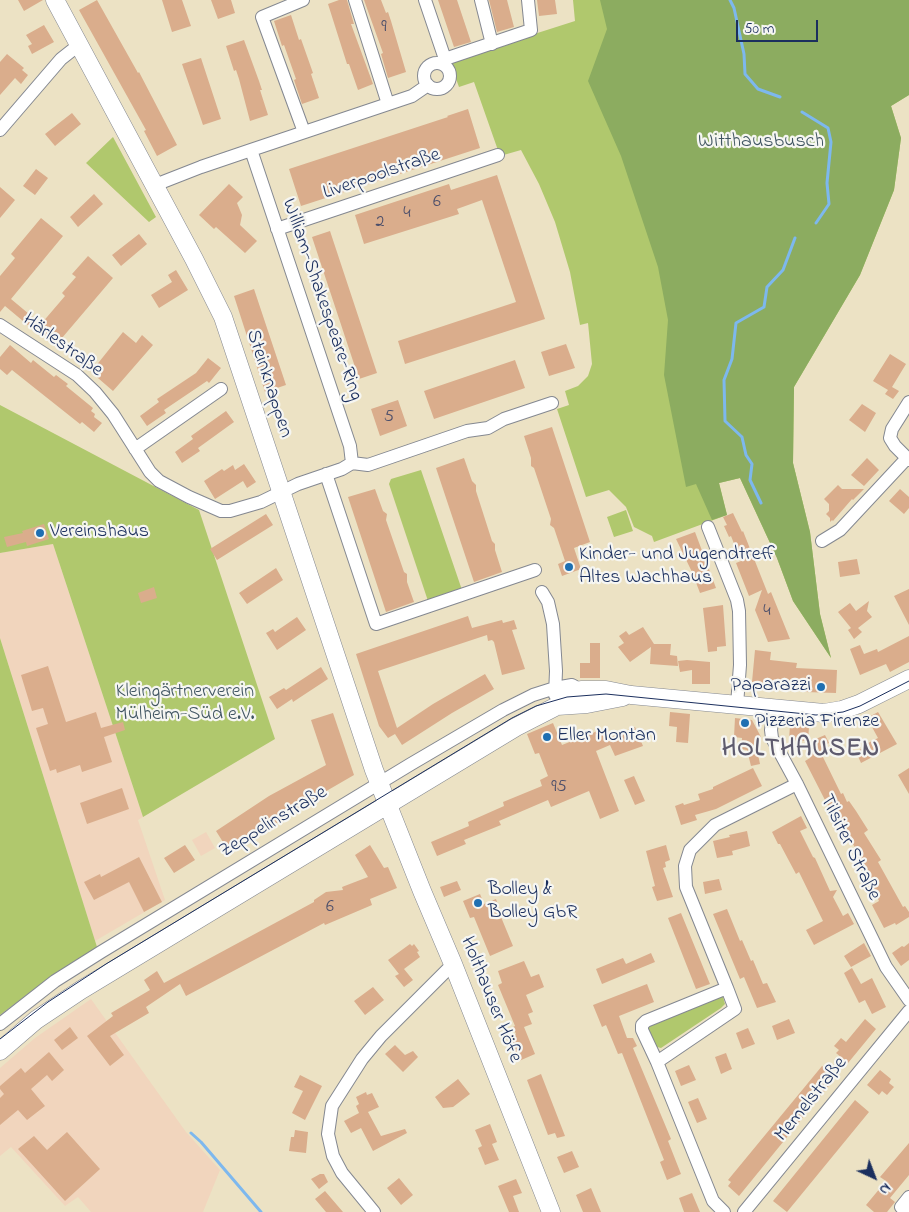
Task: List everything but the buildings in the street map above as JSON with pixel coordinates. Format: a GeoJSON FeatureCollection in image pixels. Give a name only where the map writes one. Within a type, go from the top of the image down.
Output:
{"type":"FeatureCollection","features":[{"type":"Feature","properties":{"kind":"street","name":"Steinknappen"},"geometry":{"type":"LineString","coordinates":[[56,0],[223,317],[388,804]]}},
{"type":"Feature","properties":{"kind":"street"},"geometry":{"type":"LineString","coordinates":[[302,0],[262,17],[304,132]]}},
{"type":"Feature","properties":{"kind":"street"},"geometry":{"type":"LineString","coordinates":[[355,0],[388,104]]}},
{"type":"Feature","properties":{"kind":"street"},"geometry":{"type":"LineString","coordinates":[[425,0],[443,61],[450,72],[448,83],[439,89],[428,85],[425,78],[426,70],[431,65],[443,61],[492,44],[531,30],[528,0]]}},
{"type":"Feature","properties":{"kind":"street"},"geometry":{"type":"LineString","coordinates":[[481,0],[492,44]]}},
{"type":"Feature","properties":{"kind":"street"},"geometry":{"type":"LineString","coordinates":[[2,124],[61,59],[80,44]]}},
{"type":"Feature","properties":{"kind":"street"},"geometry":{"type":"LineString","coordinates":[[155,186],[201,167],[412,96],[428,85]]}},
{"type":"Feature","properties":{"kind":"street","name":"William-Shakespeare-Ring"},"geometry":{"type":"LineString","coordinates":[[251,150],[350,446],[352,463]]}},
{"type":"Feature","properties":{"kind":"street","name":"Liverpoolstraße"},"geometry":{"type":"LineString","coordinates":[[277,229],[498,155]]}},
{"type":"Feature","properties":{"kind":"street","name":"Härlestraße"},"geometry":{"type":"LineString","coordinates":[[0,325],[76,375],[95,392],[113,414],[150,472],[159,481],[214,509],[222,511],[230,511],[261,502],[281,492]]}},
{"type":"Feature","properties":{"kind":"street"},"geometry":{"type":"LineString","coordinates":[[135,449],[221,389]]}},
{"type":"Feature","properties":{"kind":"street"},"geometry":{"type":"LineString","coordinates":[[822,541],[840,530],[908,459],[890,438],[892,429],[909,402]]}},
{"type":"Feature","properties":{"kind":"street"},"geometry":{"type":"LineString","coordinates":[[281,492],[342,469],[352,463],[368,465],[467,431],[488,428],[504,419],[552,403]]}},
{"type":"Feature","properties":{"kind":"street"},"geometry":{"type":"LineString","coordinates":[[326,474],[376,624],[535,570]]}},
{"type":"Feature","properties":{"kind":"street"},"geometry":{"type":"LineString","coordinates":[[708,527],[740,611],[740,665],[737,705]]}},
{"type":"Feature","properties":{"kind":"street"},"geometry":{"type":"LineString","coordinates":[[542,592],[548,602],[553,624],[557,706]]}},
{"type":"Feature","properties":{"kind":"street","name":"Zeppelinstraße"},"geometry":{"type":"LineString","coordinates":[[0,1051],[36,1020],[80,990],[516,727],[557,706],[566,697],[581,690],[606,690],[774,709],[824,712],[842,710],[859,704],[909,678]]}},
{"type":"Feature","properties":{"kind":"street","name":"Zeppelinstraße"},"geometry":{"type":"LineString","coordinates":[[0,1024],[55,981],[101,952],[503,710],[555,688],[572,685],[581,690]]}},
{"type":"Feature","properties":{"kind":"street","name":"Zeppelinstraße"},"geometry":{"type":"LineString","coordinates":[[557,706],[587,704],[631,694]]}},
{"type":"Feature","properties":{"kind":"street","name":"Tilsiter Straße"},"geometry":{"type":"LineString","coordinates":[[774,709],[771,730],[772,738],[797,784],[886,967],[909,1000]]}},
{"type":"Feature","properties":{"kind":"street"},"geometry":{"type":"LineString","coordinates":[[657,1062],[735,1009],[686,887],[685,866],[690,850],[715,825],[797,784]]}},
{"type":"Feature","properties":{"kind":"street","name":"Holthauser Höfe"},"geometry":{"type":"LineString","coordinates":[[388,804],[551,1212]]}},
{"type":"Feature","properties":{"kind":"street"},"geometry":{"type":"LineString","coordinates":[[374,1212],[342,1173],[333,1156],[328,1134],[332,1106],[362,1059],[381,1036],[453,964]]}},
{"type":"Feature","properties":{"kind":"street"},"geometry":{"type":"LineString","coordinates":[[724,1212],[714,1200],[642,1030],[642,1025],[646,1021],[727,988]]}},
{"type":"Feature","properties":{"kind":"street","name":"Memelstraße"},"geometry":{"type":"LineString","coordinates":[[744,1212],[909,1011]]}},
{"type":"Feature","properties":{"kind":"shaded area"},"geometry":{"type":"Polygon","coordinates":[[[53,544],[143,817],[138,820],[165,900],[95,941],[0,638],[0,553],[53,544]]]}},
{"type":"Feature","properties":{"kind":"shaded area"},"geometry":{"type":"Polygon","coordinates":[[[206,832],[215,848],[201,856],[192,840],[206,832]]]}},
{"type":"Feature","properties":{"kind":"shaded area"},"geometry":{"type":"Polygon","coordinates":[[[91,999],[186,1132],[220,1170],[203,1212],[91,1212],[78,1197],[65,1206],[11,1147],[0,1156],[0,1068],[35,1038],[91,999]]]}},
{"type":"Feature","properties":{"kind":"green space","name":"Witthausbusch"},"geometry":{"type":"Polygon","coordinates":[[[573,0],[909,0],[909,95],[891,106],[901,138],[894,190],[860,275],[794,387],[793,463],[810,532],[820,614],[831,658],[793,601],[777,558],[740,478],[719,483],[727,515],[654,542],[652,536],[634,527],[626,507],[609,490],[586,497],[557,409],[569,405],[565,391],[578,386],[588,376],[592,364],[588,323],[580,325],[570,272],[555,222],[539,184],[521,150],[500,156],[474,82],[459,87],[452,68],[453,60],[575,21],[573,0]]]}},
{"type":"Feature","properties":{"kind":"green space","name":"Witthausbusch"},"geometry":{"type":"Polygon","coordinates":[[[600,0],[909,0],[909,95],[891,106],[901,138],[894,190],[860,275],[794,387],[793,463],[810,532],[820,614],[831,658],[793,601],[777,558],[740,478],[719,483],[727,515],[712,520],[696,484],[686,487],[664,375],[668,320],[658,267],[621,156],[588,81],[607,29],[600,0]]]}},
{"type":"Feature","properties":{"kind":"green space"},"geometry":{"type":"Polygon","coordinates":[[[113,137],[156,217],[149,222],[86,163],[113,137]]]}},
{"type":"Feature","properties":{"kind":"green space","name":"Kleingärtnerverein Mülheim-Süd e.V."},"geometry":{"type":"Polygon","coordinates":[[[0,405],[199,510],[275,739],[143,817],[53,544],[0,553],[0,405]]]}},
{"type":"Feature","properties":{"kind":"green space"},"geometry":{"type":"Polygon","coordinates":[[[421,470],[462,590],[428,601],[389,484],[391,479],[421,470]]]}},
{"type":"Feature","properties":{"kind":"green space"},"geometry":{"type":"Polygon","coordinates":[[[626,510],[633,531],[614,537],[607,517],[626,510]]]}},
{"type":"Feature","properties":{"kind":"green space"},"geometry":{"type":"Polygon","coordinates":[[[0,638],[97,947],[54,974],[0,1015],[0,638]]]}},
{"type":"Feature","properties":{"kind":"green space"},"geometry":{"type":"Polygon","coordinates":[[[717,995],[723,997],[725,1004],[721,1008],[661,1048],[653,1046],[646,1028],[650,1022],[717,995]]]}},
{"type":"Feature","properties":{"kind":"waterway"},"geometry":{"type":"LineString","coordinates":[[730,0],[734,8],[744,54],[745,74],[758,89],[780,97]]}},
{"type":"Feature","properties":{"kind":"waterway"},"geometry":{"type":"LineString","coordinates":[[802,112],[828,128],[831,142],[827,183],[829,204],[816,223]]}},
{"type":"Feature","properties":{"kind":"waterway"},"geometry":{"type":"LineString","coordinates":[[761,503],[750,480],[752,464],[746,455],[742,437],[725,421],[724,380],[732,359],[736,323],[764,307],[767,287],[783,270],[795,238]]}},
{"type":"Feature","properties":{"kind":"waterway"},"geometry":{"type":"LineString","coordinates":[[191,1133],[201,1142],[261,1212]]}},
{"type":"Feature","properties":{"kind":"tram line"},"geometry":{"type":"LineString","coordinates":[[0,1039],[48,1002],[106,964],[512,718],[536,706],[567,697],[606,694],[816,715],[843,712],[860,706],[909,681]]}},
{"type":"Feature","properties":{"kind":"place","name":"Vereinshaus"},"geometry":{"type":"Point","coordinates":[40,533]}},
{"type":"Feature","properties":{"kind":"place","name":"Kinder- und Jugendtreff Altes Wachhaus"},"geometry":{"type":"Point","coordinates":[569,567]}},
{"type":"Feature","properties":{"kind":"place","name":"Paparazzi"},"geometry":{"type":"Point","coordinates":[821,687]}},
{"type":"Feature","properties":{"kind":"place","name":"Pizzeria Firenze"},"geometry":{"type":"Point","coordinates":[745,723]}},
{"type":"Feature","properties":{"kind":"place","name":"Eller Montan"},"geometry":{"type":"Point","coordinates":[547,737]}},
{"type":"Feature","properties":{"kind":"place","name":"Bolley & Bolley GbR"},"geometry":{"type":"Point","coordinates":[478,903]}},
{"type":"Feature","properties":{"kind":"district","name":"HOLTHAUSEN"},"geometry":{"type":"Point","coordinates":[801,751]}}]}
